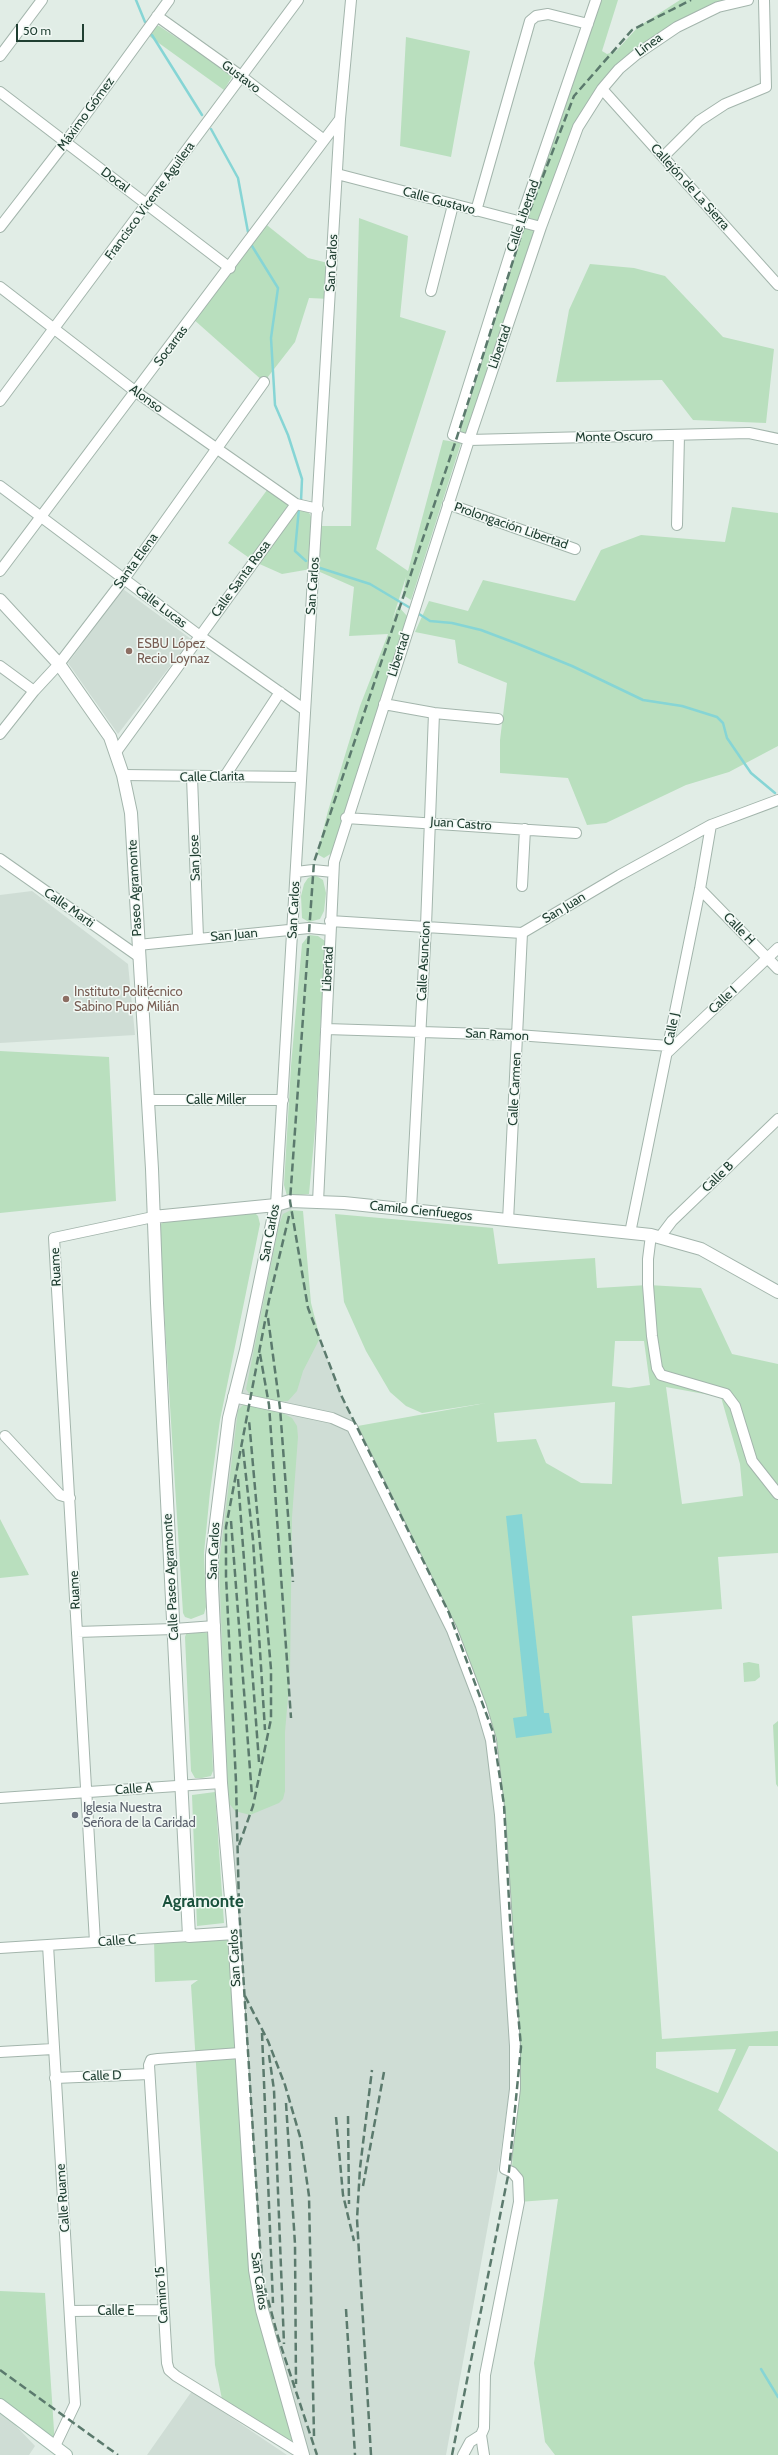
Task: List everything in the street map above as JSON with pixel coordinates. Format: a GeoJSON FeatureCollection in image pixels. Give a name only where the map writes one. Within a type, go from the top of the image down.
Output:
{"type":"FeatureCollection","features":[{"type":"Feature","properties":{"kind":"street"},"geometry":{"type":"LineString","coordinates":[[0,56],[42,0]]}},
{"type":"Feature","properties":{"kind":"street","name":"Máximo Gómez"},"geometry":{"type":"LineString","coordinates":[[0,227],[65,143],[169,0]]}},
{"type":"Feature","properties":{"kind":"street","name":"Francisco Vicente Aguilera"},"geometry":{"type":"LineString","coordinates":[[0,401],[148,205],[240,76],[298,0]]}},
{"type":"Feature","properties":{"kind":"street","name":"San Carlos"},"geometry":{"type":"LineString","coordinates":[[303,2454],[262,2310],[255,2270],[240,2053],[234,1934],[221,1783],[212,1555],[233,1397],[246,1350],[276,1205],[340,119],[351,0]]}},
{"type":"Feature","properties":{"kind":"street","name":"Calle Libertad"},"geometry":{"type":"LineString","coordinates":[[453,432],[520,222],[596,0]]}},
{"type":"Feature","properties":{"kind":"street","name":"Línea"},"geometry":{"type":"LineString","coordinates":[[578,127],[602,89],[625,64],[663,34],[718,7],[748,0]]}},
{"type":"Feature","properties":{"kind":"street"},"geometry":{"type":"LineString","coordinates":[[663,158],[699,121],[725,104],[766,87],[764,0]]}},
{"type":"Feature","properties":{"kind":"street"},"geometry":{"type":"LineString","coordinates":[[476,211],[530,21],[536,16],[548,14],[588,24]]}},
{"type":"Feature","properties":{"kind":"street","name":"Gustavo"},"geometry":{"type":"LineString","coordinates":[[157,16],[240,76],[324,140]]}},
{"type":"Feature","properties":{"kind":"street","name":"Callejón de La Sierra"},"geometry":{"type":"LineString","coordinates":[[602,89],[777,283]]}},
{"type":"Feature","properties":{"kind":"street","name":"Docal"},"geometry":{"type":"LineString","coordinates":[[0,92],[230,268]]}},
{"type":"Feature","properties":{"kind":"street","name":"Socarras"},"geometry":{"type":"LineString","coordinates":[[0,571],[230,268],[340,119]]}},
{"type":"Feature","properties":{"kind":"street","name":"Libertad"},"geometry":{"type":"LineString","coordinates":[[318,1202],[333,872],[346,818],[469,440],[541,227],[578,127]]}},
{"type":"Feature","properties":{"kind":"street","name":"Calle Gustavo"},"geometry":{"type":"LineString","coordinates":[[337,174],[541,227]]}},
{"type":"Feature","properties":{"kind":"street"},"geometry":{"type":"LineString","coordinates":[[432,291],[453,204]]}},
{"type":"Feature","properties":{"kind":"street","name":"Alonso"},"geometry":{"type":"LineString","coordinates":[[0,287],[136,392],[296,504]]}},
{"type":"Feature","properties":{"kind":"street","name":"Santa Elena"},"geometry":{"type":"LineString","coordinates":[[0,734],[34,691],[59,664],[124,579],[218,449],[264,382]]}},
{"type":"Feature","properties":{"kind":"street","name":"Monte Oscuro"},"geometry":{"type":"LineString","coordinates":[[453,432],[457,437],[469,440],[749,433],[778,439]]}},
{"type":"Feature","properties":{"kind":"street"},"geometry":{"type":"LineString","coordinates":[[677,525],[679,435]]}},
{"type":"Feature","properties":{"kind":"street","name":"Calle Lucas"},"geometry":{"type":"LineString","coordinates":[[0,486],[200,636],[305,710]]}},
{"type":"Feature","properties":{"kind":"street"},"geometry":{"type":"LineString","coordinates":[[296,504],[318,508]]}},
{"type":"Feature","properties":{"kind":"street","name":"Calle Santa Rosa"},"geometry":{"type":"LineString","coordinates":[[116,752],[296,504]]}},
{"type":"Feature","properties":{"kind":"street","name":"Prolongación Libertad"},"geometry":{"type":"LineString","coordinates":[[448,504],[575,549]]}},
{"type":"Feature","properties":{"kind":"street","name":"Paseo Agramonte"},"geometry":{"type":"LineString","coordinates":[[0,600],[59,664],[110,737],[123,775],[131,813],[148,1100],[153,1217]]}},
{"type":"Feature","properties":{"kind":"street"},"geometry":{"type":"LineString","coordinates":[[0,666],[34,691]]}},
{"type":"Feature","properties":{"kind":"street"},"geometry":{"type":"LineString","coordinates":[[225,776],[280,692]]}},
{"type":"Feature","properties":{"kind":"street"},"geometry":{"type":"LineString","coordinates":[[384,704],[434,713],[498,719]]}},
{"type":"Feature","properties":{"kind":"street","name":"Calle Asuncion"},"geometry":{"type":"LineString","coordinates":[[411,1209],[431,822],[434,713]]}},
{"type":"Feature","properties":{"kind":"street","name":"Calle Clarita"},"geometry":{"type":"LineString","coordinates":[[123,775],[192,777],[301,777]]}},
{"type":"Feature","properties":{"kind":"street","name":"San Jose"},"geometry":{"type":"LineString","coordinates":[[192,777],[198,938]]}},
{"type":"Feature","properties":{"kind":"street","name":"San Juan"},"geometry":{"type":"LineString","coordinates":[[138,950],[198,938],[293,930],[330,925],[426,926],[522,933],[620,875],[711,825],[778,800]]}},
{"type":"Feature","properties":{"kind":"street","name":"Juan Castro"},"geometry":{"type":"LineString","coordinates":[[346,818],[576,832]]}},
{"type":"Feature","properties":{"kind":"street","name":"Calle J"},"geometry":{"type":"LineString","coordinates":[[630,1233],[700,889],[711,825]]}},
{"type":"Feature","properties":{"kind":"street"},"geometry":{"type":"LineString","coordinates":[[522,886],[525,829]]}},
{"type":"Feature","properties":{"kind":"street","name":"Calle Marti"},"geometry":{"type":"LineString","coordinates":[[0,859],[138,950]]}},
{"type":"Feature","properties":{"kind":"street"},"geometry":{"type":"LineString","coordinates":[[296,872],[333,872]]}},
{"type":"Feature","properties":{"kind":"street","name":"Calle H"},"geometry":{"type":"LineString","coordinates":[[700,889],[778,969]]}},
{"type":"Feature","properties":{"kind":"street","name":"Calle Carmen"},"geometry":{"type":"LineString","coordinates":[[508,1221],[522,933]]}},
{"type":"Feature","properties":{"kind":"street","name":"Calle I"},"geometry":{"type":"LineString","coordinates":[[668,1049],[778,948]]}},
{"type":"Feature","properties":{"kind":"street","name":"San Ramon"},"geometry":{"type":"LineString","coordinates":[[326,1029],[517,1035],[668,1049]]}},
{"type":"Feature","properties":{"kind":"street","name":"Calle Miller"},"geometry":{"type":"LineString","coordinates":[[148,1100],[283,1100]]}},
{"type":"Feature","properties":{"kind":"street","name":"Calle B"},"geometry":{"type":"LineString","coordinates":[[656,1236],[778,1119]]}},
{"type":"Feature","properties":{"kind":"street","name":"Camilo Cienfuegos"},"geometry":{"type":"LineString","coordinates":[[54,1238],[153,1217],[276,1205],[290,1201],[318,1202],[411,1209],[508,1221],[656,1236],[701,1249],[778,1291]]}},
{"type":"Feature","properties":{"kind":"street","name":"Calle Paseo Agramonte"},"geometry":{"type":"LineString","coordinates":[[153,1217],[189,1936]]}},
{"type":"Feature","properties":{"kind":"street"},"geometry":{"type":"LineString","coordinates":[[656,1236],[648,1259],[648,1285],[652,1336],[657,1368],[661,1375],[726,1394],[734,1406],[752,1461],[778,1494]]}},
{"type":"Feature","properties":{"kind":"street","name":"Ruame"},"geometry":{"type":"LineString","coordinates":[[54,1238],[95,1942]]}},
{"type":"Feature","properties":{"kind":"street"},"geometry":{"type":"LineString","coordinates":[[233,1397],[332,1418],[352,1427],[452,1630],[481,1706],[491,1740],[500,1815],[514,2030],[515,2089],[505,2169],[512,2172],[518,2179],[519,2202],[485,2375],[484,2428],[481,2435],[484,2455]]}},
{"type":"Feature","properties":{"kind":"street"},"geometry":{"type":"LineString","coordinates":[[5,1436],[60,1495],[70,1498]]}},
{"type":"Feature","properties":{"kind":"street"},"geometry":{"type":"LineString","coordinates":[[77,1632],[174,1629],[215,1626]]}},
{"type":"Feature","properties":{"kind":"street","name":"Calle A"},"geometry":{"type":"LineString","coordinates":[[0,1798],[221,1783]]}},
{"type":"Feature","properties":{"kind":"street","name":"Calle C"},"geometry":{"type":"LineString","coordinates":[[0,1948],[234,1934]]}},
{"type":"Feature","properties":{"kind":"street","name":"Calle Ruame"},"geometry":{"type":"LineString","coordinates":[[48,1945],[54,2078],[75,2404],[55,2446]]}},
{"type":"Feature","properties":{"kind":"street"},"geometry":{"type":"LineString","coordinates":[[0,2052],[53,2048]]}},
{"type":"Feature","properties":{"kind":"street","name":"Camino 15"},"geometry":{"type":"LineString","coordinates":[[240,2053],[149,2062],[162,2310],[169,2370],[176,2376],[303,2454]]}},
{"type":"Feature","properties":{"kind":"street","name":"Calle D"},"geometry":{"type":"LineString","coordinates":[[54,2078],[149,2074]]}},
{"type":"Feature","properties":{"kind":"street","name":"Calle E"},"geometry":{"type":"LineString","coordinates":[[70,2311],[162,2310]]}},
{"type":"Feature","properties":{"kind":"street"},"geometry":{"type":"LineString","coordinates":[[0,2405],[66,2455]]}},
{"type":"Feature","properties":{"kind":"street"},"geometry":{"type":"LineString","coordinates":[[462,2455],[470,2442],[481,2435]]}},
{"type":"Feature","properties":{"kind":"shaded area","name":"ESBU López Recio Loynaz"},"geometry":{"type":"Polygon","coordinates":[[[123,589],[191,639],[118,734],[68,663],[123,589]]]}},
{"type":"Feature","properties":{"kind":"shaded area","name":"Instituto Politécnico Sabino Pupo Milián"},"geometry":{"type":"Polygon","coordinates":[[[32,891],[128,964],[135,1035],[0,1043],[0,895],[32,891]]]}},
{"type":"Feature","properties":{"kind":"shaded area"},"geometry":{"type":"Polygon","coordinates":[[[290,1201],[308,1308],[342,1397],[449,1613],[493,1732],[509,2022],[510,2085],[499,2165],[446,2455],[303,2455],[262,2310],[212,1555],[229,1418],[276,1205],[290,1201]]]}},
{"type":"Feature","properties":{"kind":"shaded area"},"geometry":{"type":"Polygon","coordinates":[[[192,2391],[287,2455],[147,2455],[192,2391]]]}},
{"type":"Feature","properties":{"kind":"shaded area"},"geometry":{"type":"Polygon","coordinates":[[[0,2409],[35,2446],[29,2455],[0,2455],[0,2409]]]}},
{"type":"Feature","properties":{"kind":"green space"},"geometry":{"type":"Polygon","coordinates":[[[596,0],[618,0],[602,51],[607,54],[616,51],[638,27],[680,0],[748,0],[677,27],[619,69],[589,108],[469,440],[453,432],[596,0]]]}},
{"type":"Feature","properties":{"kind":"green space"},"geometry":{"type":"Polygon","coordinates":[[[155,26],[159,26],[233,75],[224,90],[149,36],[155,26]]]}},
{"type":"Feature","properties":{"kind":"green space"},"geometry":{"type":"Polygon","coordinates":[[[406,37],[470,51],[451,157],[400,146],[406,37]]]}},
{"type":"Feature","properties":{"kind":"green space"},"geometry":{"type":"Polygon","coordinates":[[[359,218],[408,236],[400,317],[446,331],[376,549],[408,571],[443,440],[461,443],[411,600],[403,595],[406,577],[392,621],[398,606],[407,616],[332,853],[324,858],[317,854],[328,811],[360,706],[388,634],[349,636],[354,587],[320,572],[314,529],[311,569],[282,574],[255,562],[228,543],[270,486],[310,514],[314,526],[351,526],[359,218]]]}},
{"type":"Feature","properties":{"kind":"green space"},"geometry":{"type":"Polygon","coordinates":[[[263,222],[308,258],[332,264],[330,299],[309,298],[295,342],[264,382],[192,318],[263,222]]]}},
{"type":"Feature","properties":{"kind":"green space"},"geometry":{"type":"Polygon","coordinates":[[[590,264],[634,268],[665,276],[723,337],[774,349],[766,423],[693,420],[662,380],[556,382],[569,310],[590,264]]]}},
{"type":"Feature","properties":{"kind":"green space"},"geometry":{"type":"Polygon","coordinates":[[[732,507],[778,513],[778,746],[729,772],[686,785],[606,823],[587,825],[568,778],[500,773],[500,740],[507,683],[458,663],[455,640],[415,632],[429,601],[468,611],[483,580],[575,601],[601,550],[641,535],[725,542],[732,507]]]}},
{"type":"Feature","properties":{"kind":"green space"},"geometry":{"type":"Polygon","coordinates":[[[315,875],[323,880],[326,893],[324,911],[320,919],[309,922],[302,918],[301,896],[304,884],[308,878],[315,875]]]}},
{"type":"Feature","properties":{"kind":"green space"},"geometry":{"type":"Polygon","coordinates":[[[309,935],[318,936],[325,941],[315,1130],[309,1194],[287,1196],[284,1185],[291,1066],[302,944],[309,935]]]}},
{"type":"Feature","properties":{"kind":"green space"},"geometry":{"type":"Polygon","coordinates":[[[0,1051],[109,1057],[116,1201],[0,1213],[0,1051]]]}},
{"type":"Feature","properties":{"kind":"green space"},"geometry":{"type":"Polygon","coordinates":[[[291,1210],[303,1211],[311,1303],[320,1338],[303,1371],[297,1391],[288,1401],[279,1402],[250,1395],[246,1389],[279,1225],[283,1214],[291,1210]]]}},
{"type":"Feature","properties":{"kind":"green space"},"geometry":{"type":"Polygon","coordinates":[[[255,1213],[258,1216],[260,1224],[220,1420],[210,1492],[204,1553],[206,1607],[204,1614],[191,1619],[185,1617],[183,1613],[159,1230],[160,1224],[165,1222],[255,1213]]]}},
{"type":"Feature","properties":{"kind":"green space"},"geometry":{"type":"Polygon","coordinates":[[[335,1214],[493,1228],[498,1264],[595,1258],[597,1288],[648,1285],[701,1288],[732,1354],[778,1364],[778,1553],[718,1557],[722,1609],[632,1616],[662,2039],[778,2031],[778,2046],[749,2046],[718,2110],[778,2152],[778,2455],[555,2455],[545,2442],[534,2363],[558,2199],[519,2202],[512,2172],[515,2089],[493,1732],[449,1613],[352,1427],[486,1403],[422,1413],[406,1406],[390,1392],[366,1351],[344,1302],[335,1214]],[[615,1341],[612,1386],[629,1388],[650,1385],[644,1341],[615,1341]],[[666,1387],[682,1504],[743,1496],[740,1464],[721,1397],[666,1387]],[[615,1402],[494,1413],[497,1442],[536,1439],[546,1463],[581,1483],[612,1484],[615,1402]],[[736,2049],[656,2052],[656,2068],[718,2093],[736,2049]]]}},
{"type":"Feature","properties":{"kind":"green space"},"geometry":{"type":"Polygon","coordinates":[[[244,1404],[277,1410],[292,1418],[297,1426],[298,1437],[292,1517],[290,1674],[285,1732],[285,1791],[283,1799],[279,1803],[250,1815],[235,1811],[228,1802],[219,1564],[238,1410],[244,1404]]]}},
{"type":"Feature","properties":{"kind":"green space"},"geometry":{"type":"Polygon","coordinates":[[[0,1519],[29,1575],[0,1578],[0,1519]]]}},
{"type":"Feature","properties":{"kind":"green space"},"geometry":{"type":"Polygon","coordinates":[[[201,1632],[207,1633],[208,1636],[213,1771],[211,1776],[195,1778],[191,1771],[185,1637],[186,1634],[201,1632]]]}},
{"type":"Feature","properties":{"kind":"green space"},"geometry":{"type":"Polygon","coordinates":[[[749,1662],[759,1664],[760,1677],[755,1681],[744,1682],[743,1663],[749,1662]]]}},
{"type":"Feature","properties":{"kind":"green space"},"geometry":{"type":"Polygon","coordinates":[[[778,1721],[778,1787],[776,1784],[773,1725],[778,1721]]]}},
{"type":"Feature","properties":{"kind":"green space"},"geometry":{"type":"Polygon","coordinates":[[[215,1792],[224,1923],[197,1926],[192,1795],[215,1792]]]}},
{"type":"Feature","properties":{"kind":"green space"},"geometry":{"type":"Polygon","coordinates":[[[234,1933],[255,2270],[302,2454],[223,2404],[215,2365],[191,1985],[198,1980],[155,1982],[154,1939],[234,1933]]]}},
{"type":"Feature","properties":{"kind":"green space"},"geometry":{"type":"Polygon","coordinates":[[[0,2291],[45,2293],[55,2446],[0,2408],[0,2291]]]}},
{"type":"Feature","properties":{"kind":"water"},"geometry":{"type":"Polygon","coordinates":[[[522,1514],[544,1713],[549,1713],[552,1733],[516,1738],[513,1718],[527,1716],[506,1516],[522,1514]]]}},
{"type":"Feature","properties":{"kind":"waterway"},"geometry":{"type":"LineString","coordinates":[[136,0],[145,22]]}},
{"type":"Feature","properties":{"kind":"waterway"},"geometry":{"type":"LineString","coordinates":[[152,35],[202,115]]}},
{"type":"Feature","properties":{"kind":"waterway"},"geometry":{"type":"LineString","coordinates":[[211,129],[238,178],[248,232]]}},
{"type":"Feature","properties":{"kind":"waterway"},"geometry":{"type":"LineString","coordinates":[[252,246],[278,288],[271,338],[275,405],[288,435],[302,479],[301,501]]}},
{"type":"Feature","properties":{"kind":"waterway"},"geometry":{"type":"LineString","coordinates":[[299,508],[295,551],[306,561]]}},
{"type":"Feature","properties":{"kind":"waterway"},"geometry":{"type":"LineString","coordinates":[[320,568],[370,584],[412,609]]}},
{"type":"Feature","properties":{"kind":"waterway"},"geometry":{"type":"LineString","coordinates":[[416,612],[430,621],[452,623],[481,630],[518,644],[572,666],[643,700],[682,706],[717,717],[723,723],[727,738],[751,773],[775,793]]}},
{"type":"Feature","properties":{"kind":"waterway"},"geometry":{"type":"LineString","coordinates":[[761,2369],[778,2397]]}},
{"type":"Feature","properties":{"kind":"railway"},"geometry":{"type":"LineString","coordinates":[[452,2455],[509,2171],[521,2047],[510,1920],[504,1805],[493,1732],[449,1613],[342,1397],[308,1308],[290,1201],[314,862],[457,437],[525,223],[574,96],[632,30],[691,0]]}},
{"type":"Feature","properties":{"kind":"railway"},"geometry":{"type":"LineString","coordinates":[[289,1216],[269,1300],[226,1527],[226,1576],[236,1782],[239,1907],[262,2277],[278,2337],[317,2455]]}},
{"type":"Feature","properties":{"kind":"railway"},"geometry":{"type":"LineString","coordinates":[[268,1318],[280,1408],[293,1582]]}},
{"type":"Feature","properties":{"kind":"railway"},"geometry":{"type":"LineString","coordinates":[[260,1354],[269,1405],[291,1718]]}},
{"type":"Feature","properties":{"kind":"railway"},"geometry":{"type":"LineString","coordinates":[[239,1845],[253,1806],[271,1719],[271,1669],[249,1420]]}},
{"type":"Feature","properties":{"kind":"railway"},"geometry":{"type":"LineString","coordinates":[[243,1449],[253,1540],[265,1730]]}},
{"type":"Feature","properties":{"kind":"railway"},"geometry":{"type":"LineString","coordinates":[[238,1479],[259,1762]]}},
{"type":"Feature","properties":{"kind":"railway"},"geometry":{"type":"LineString","coordinates":[[231,1521],[252,1796]]}},
{"type":"Feature","properties":{"kind":"railway"},"geometry":{"type":"LineString","coordinates":[[245,1996],[268,2041],[285,2085],[301,2140],[309,2196],[314,2436]]}},
{"type":"Feature","properties":{"kind":"railway"},"geometry":{"type":"LineString","coordinates":[[262,2033],[273,2303]]}},
{"type":"Feature","properties":{"kind":"railway"},"geometry":{"type":"LineString","coordinates":[[269,2055],[274,2090],[284,2344]]}},
{"type":"Feature","properties":{"kind":"railway"},"geometry":{"type":"LineString","coordinates":[[371,2455],[357,2219],[360,2168],[372,2070]]}},
{"type":"Feature","properties":{"kind":"railway"},"geometry":{"type":"LineString","coordinates":[[363,2186],[384,2072]]}},
{"type":"Feature","properties":{"kind":"railway"},"geometry":{"type":"LineString","coordinates":[[286,2103],[295,2244],[296,2384]]}},
{"type":"Feature","properties":{"kind":"railway"},"geometry":{"type":"LineString","coordinates":[[348,2116],[349,2204]]}},
{"type":"Feature","properties":{"kind":"railway"},"geometry":{"type":"LineString","coordinates":[[336,2117],[343,2195],[354,2241]]}},
{"type":"Feature","properties":{"kind":"railway"},"geometry":{"type":"LineString","coordinates":[[346,2309],[355,2455]]}},
{"type":"Feature","properties":{"kind":"railway"},"geometry":{"type":"LineString","coordinates":[[0,2370],[118,2455]]}},
{"type":"Feature","properties":{"kind":"place","name":"ESBU López Recio Loynaz"},"geometry":{"type":"Point","coordinates":[129,651]}},
{"type":"Feature","properties":{"kind":"place","name":"Instituto Politécnico Sabino Pupo Milián"},"geometry":{"type":"Point","coordinates":[66,999]}},
{"type":"Feature","properties":{"kind":"place","name":"Iglesia Nuestra Señora de la Caridad"},"geometry":{"type":"Point","coordinates":[75,1815]}},
{"type":"Feature","properties":{"kind":"district","name":"Agramonte"},"geometry":{"type":"Point","coordinates":[203,1902]}}]}
